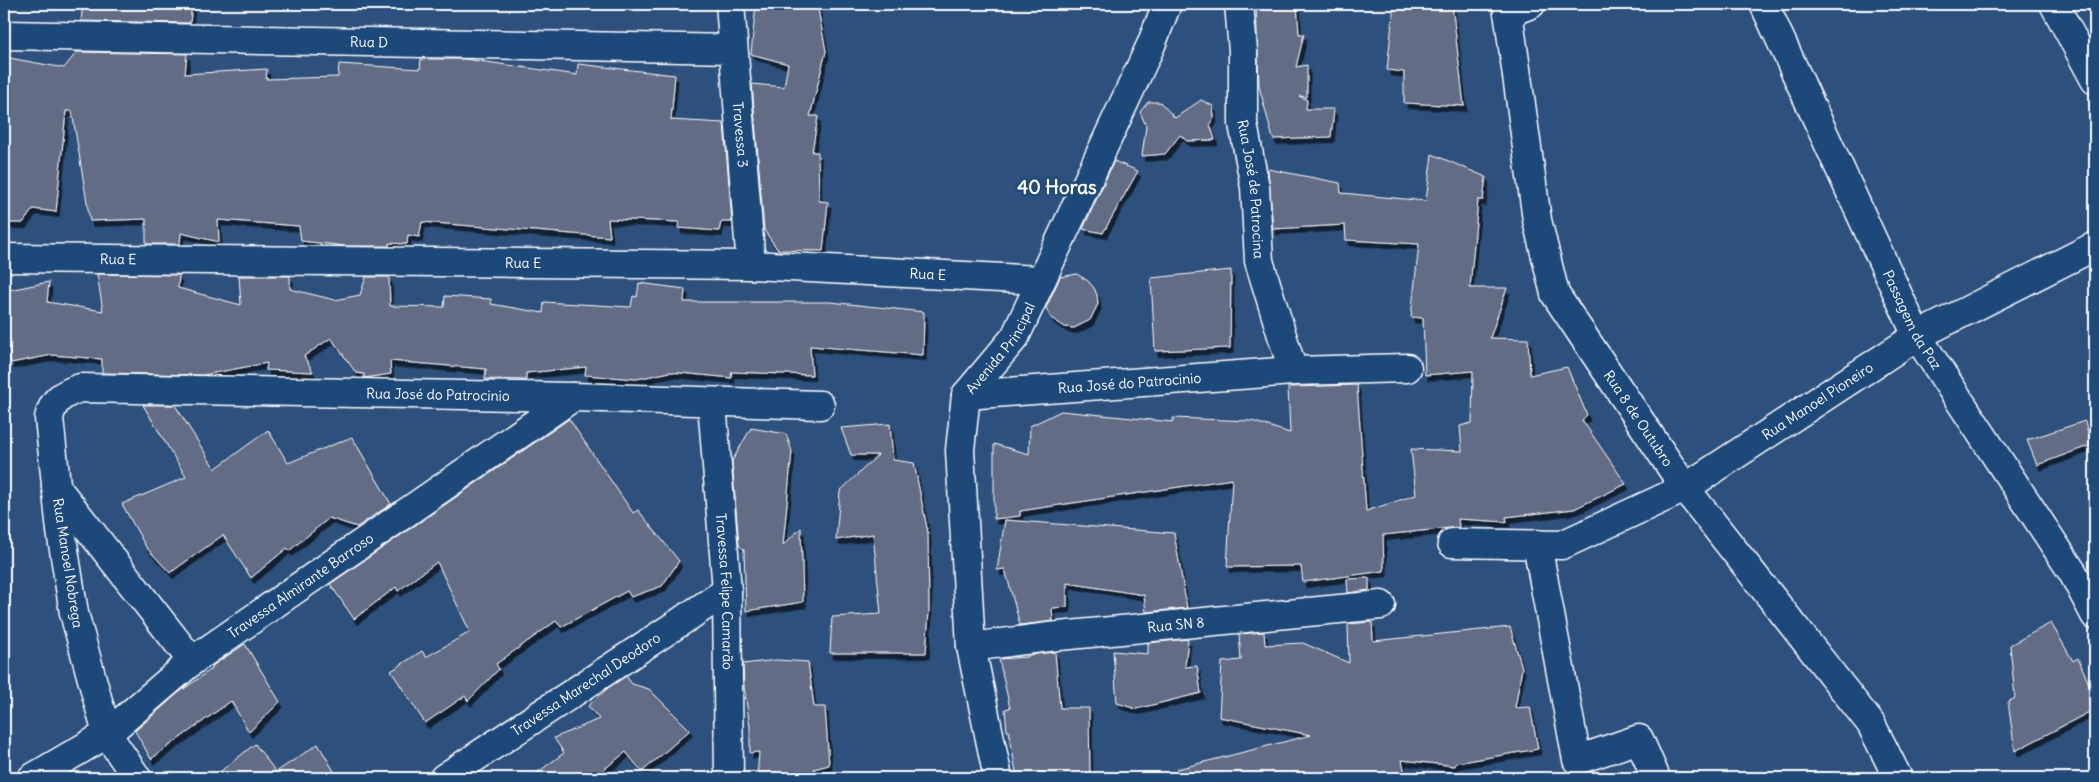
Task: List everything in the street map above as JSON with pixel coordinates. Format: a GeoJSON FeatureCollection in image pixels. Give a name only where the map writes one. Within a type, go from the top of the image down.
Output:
{"type":"FeatureCollection","features":[{"type":"Feature","properties":{"kind":"street","name":"Travessa 3"},"geometry":{"type":"LineString","coordinates":[[730,4],[752,265]]}},
{"type":"Feature","properties":{"kind":"street","name":"Avenida Principal"},"geometry":{"type":"LineString","coordinates":[[998,778],[971,647],[960,450],[966,395],[1015,337],[1151,45],[1168,4]]}},
{"type":"Feature","properties":{"kind":"street","name":"Rua José de Patrocina"},"geometry":{"type":"LineString","coordinates":[[1239,4],[1243,51],[1243,124],[1255,188],[1259,261],[1293,371]]}},
{"type":"Feature","properties":{"kind":"street","name":"Passagem da Paz"},"geometry":{"type":"LineString","coordinates":[[1764,4],[1916,336],[2073,573],[2095,615]]}},
{"type":"Feature","properties":{"kind":"street"},"geometry":{"type":"LineString","coordinates":[[2054,4],[2095,80]]}},
{"type":"Feature","properties":{"kind":"street","name":"Rua 8 de Outubro"},"geometry":{"type":"LineString","coordinates":[[1516,7],[1537,220],[1555,294],[1685,488],[1871,724],[1898,778]]}},
{"type":"Feature","properties":{"kind":"street","name":"Rua D"},"geometry":{"type":"LineString","coordinates":[[4,35],[734,49]]}},
{"type":"Feature","properties":{"kind":"street","name":"Rua Manoel Pioneiro"},"geometry":{"type":"LineString","coordinates":[[1452,543],[1562,545],[1685,488],[1916,336],[2095,246]]}},
{"type":"Feature","properties":{"kind":"street","name":"Rua E"},"geometry":{"type":"LineString","coordinates":[[4,258],[752,265],[1041,280]]}},
{"type":"Feature","properties":{"kind":"street","name":"Rua José do Patrocinio"},"geometry":{"type":"LineString","coordinates":[[966,395],[1293,371],[1407,368]]}},
{"type":"Feature","properties":{"kind":"street","name":"Rua José do Patrocinio"},"geometry":{"type":"LineString","coordinates":[[58,398],[80,388],[573,397],[820,405]]}},
{"type":"Feature","properties":{"kind":"street","name":"Travessa Almirante Barroso"},"geometry":{"type":"LineString","coordinates":[[32,778],[107,734],[192,660],[573,397]]}},
{"type":"Feature","properties":{"kind":"street","name":"Rua Manoel Nobrega"},"geometry":{"type":"LineString","coordinates":[[58,398],[52,407],[49,418],[56,487],[74,613],[107,734],[137,778]]}},
{"type":"Feature","properties":{"kind":"street","name":"Travessa Felipe Camarão"},"geometry":{"type":"LineString","coordinates":[[712,403],[727,591],[729,778]]}},
{"type":"Feature","properties":{"kind":"street"},"geometry":{"type":"LineString","coordinates":[[56,487],[192,660]]}},
{"type":"Feature","properties":{"kind":"street"},"geometry":{"type":"LineString","coordinates":[[1537,544],[1577,760],[1639,739],[1656,778]]}},
{"type":"Feature","properties":{"kind":"street","name":"Travessa Marechal Deodoro"},"geometry":{"type":"LineString","coordinates":[[444,778],[727,591]]}},
{"type":"Feature","properties":{"kind":"street","name":"Rua SN 8"},"geometry":{"type":"LineString","coordinates":[[971,647],[1049,637],[1381,605]]}},
{"type":"Feature","properties":{"kind":"building"},"geometry":{"type":"Polygon","coordinates":[[[83,4],[192,4],[190,23],[81,21],[83,4]]]}},
{"type":"Feature","properties":{"kind":"building"},"geometry":{"type":"Polygon","coordinates":[[[756,4],[817,4],[826,51],[810,116],[818,116],[812,152],[818,152],[819,201],[828,202],[823,251],[778,250],[764,230],[752,84],[784,87],[788,64],[751,54],[756,4]]]}},
{"type":"Feature","properties":{"kind":"building"},"geometry":{"type":"Polygon","coordinates":[[[1256,4],[1297,4],[1299,34],[1304,34],[1296,67],[1307,65],[1307,97],[1299,96],[1307,100],[1306,109],[1334,109],[1331,137],[1273,139],[1259,86],[1256,4]]]}},
{"type":"Feature","properties":{"kind":"building"},"geometry":{"type":"Polygon","coordinates":[[[1394,4],[1452,4],[1464,106],[1404,103],[1404,72],[1387,70],[1394,4]]]}},
{"type":"Feature","properties":{"kind":"building"},"geometry":{"type":"Polygon","coordinates":[[[77,52],[187,54],[185,74],[267,69],[266,79],[338,77],[339,64],[420,69],[421,59],[465,59],[577,75],[578,64],[675,75],[671,120],[724,123],[732,222],[721,222],[719,231],[678,228],[679,222],[608,219],[610,237],[422,222],[419,237],[408,235],[407,244],[389,243],[389,246],[345,246],[301,241],[299,226],[218,220],[219,242],[181,233],[180,244],[146,244],[146,219],[90,221],[72,111],[66,111],[56,212],[33,209],[23,223],[4,223],[4,57],[64,68],[77,52]]]}},
{"type":"Feature","properties":{"kind":"building"},"geometry":{"type":"Polygon","coordinates":[[[1201,100],[1213,106],[1214,117],[1210,124],[1215,140],[1187,141],[1180,135],[1165,154],[1142,156],[1146,126],[1140,112],[1148,102],[1160,102],[1175,118],[1201,100]]]}},
{"type":"Feature","properties":{"kind":"building"},"geometry":{"type":"Polygon","coordinates":[[[1432,154],[1486,177],[1483,200],[1478,200],[1470,288],[1507,288],[1490,338],[1528,339],[1530,375],[1567,367],[1587,415],[1582,420],[1626,484],[1574,509],[1506,517],[1507,522],[1458,519],[1459,527],[1383,535],[1384,571],[1303,582],[1301,566],[1227,567],[1232,479],[1020,511],[1020,516],[994,519],[994,444],[1029,454],[1030,426],[1061,411],[1173,422],[1173,418],[1252,421],[1290,433],[1288,387],[1357,385],[1366,511],[1416,495],[1411,449],[1462,451],[1460,426],[1472,423],[1473,371],[1425,375],[1423,318],[1411,317],[1419,244],[1346,240],[1345,225],[1273,229],[1268,169],[1340,183],[1341,193],[1426,201],[1432,154]]]}},
{"type":"Feature","properties":{"kind":"building"},"geometry":{"type":"Polygon","coordinates":[[[1114,161],[1138,171],[1103,233],[1083,229],[1114,161]]]}},
{"type":"Feature","properties":{"kind":"building"},"geometry":{"type":"Polygon","coordinates":[[[1231,270],[1230,348],[1155,351],[1151,278],[1231,270]]]}},
{"type":"Feature","properties":{"kind":"building"},"geometry":{"type":"Polygon","coordinates":[[[97,274],[179,275],[178,288],[241,305],[239,276],[290,276],[290,289],[335,300],[360,295],[366,277],[389,277],[390,306],[444,307],[445,296],[491,299],[491,304],[543,313],[544,302],[631,307],[633,296],[637,297],[639,283],[685,289],[684,302],[830,302],[924,312],[923,355],[810,346],[812,375],[731,372],[732,378],[670,372],[637,379],[585,375],[586,367],[526,373],[526,380],[485,379],[486,369],[390,361],[391,374],[364,378],[364,374],[356,373],[331,338],[304,356],[313,372],[266,370],[267,363],[203,375],[102,373],[102,359],[52,355],[11,363],[4,307],[4,291],[49,282],[47,302],[103,311],[97,274]]]}},
{"type":"Feature","properties":{"kind":"building"},"geometry":{"type":"Polygon","coordinates":[[[1077,274],[1088,281],[1094,288],[1098,304],[1090,320],[1074,328],[1065,327],[1051,318],[1046,308],[1060,277],[1077,274]]]}},
{"type":"Feature","properties":{"kind":"building"},"geometry":{"type":"Polygon","coordinates":[[[143,405],[175,405],[215,469],[268,430],[288,463],[352,437],[391,504],[357,527],[329,518],[289,551],[287,548],[251,578],[223,535],[170,573],[146,547],[122,504],[186,477],[143,405]]]}},
{"type":"Feature","properties":{"kind":"building"},"geometry":{"type":"Polygon","coordinates":[[[569,419],[633,513],[638,510],[679,561],[662,586],[631,597],[627,591],[561,627],[556,621],[496,664],[499,669],[468,701],[465,696],[425,723],[391,671],[422,651],[426,657],[470,632],[437,562],[398,591],[396,587],[354,619],[330,584],[569,419]]]}},
{"type":"Feature","properties":{"kind":"building"},"geometry":{"type":"Polygon","coordinates":[[[2085,421],[2091,445],[2037,465],[2027,440],[2085,421]]]}},
{"type":"Feature","properties":{"kind":"building"},"geometry":{"type":"Polygon","coordinates":[[[890,424],[893,460],[914,463],[928,533],[929,611],[926,653],[830,653],[832,617],[881,614],[873,534],[836,540],[840,491],[878,455],[851,455],[841,428],[890,424]]]}},
{"type":"Feature","properties":{"kind":"building"},"geometry":{"type":"Polygon","coordinates":[[[751,428],[786,434],[792,451],[783,545],[801,528],[803,602],[746,611],[744,550],[739,545],[732,461],[751,428]]]}},
{"type":"Feature","properties":{"kind":"building"},"geometry":{"type":"Polygon","coordinates":[[[1005,520],[1174,533],[1187,608],[1146,612],[1144,595],[1067,583],[1067,607],[1052,608],[1053,621],[1020,625],[1005,569],[997,570],[1005,520]]]}},
{"type":"Feature","properties":{"kind":"building"},"geometry":{"type":"Polygon","coordinates":[[[1369,578],[1369,590],[1348,593],[1347,579],[1369,578]]]}},
{"type":"Feature","properties":{"kind":"building"},"geometry":{"type":"Polygon","coordinates":[[[1372,622],[1373,641],[1510,627],[1522,668],[1515,708],[1530,707],[1538,749],[1456,763],[1455,766],[1402,760],[1406,778],[1178,778],[1177,769],[1311,735],[1219,717],[1222,662],[1241,660],[1239,634],[1264,632],[1265,645],[1303,643],[1349,663],[1348,624],[1372,622]]]}},
{"type":"Feature","properties":{"kind":"building"},"geometry":{"type":"Polygon","coordinates":[[[2051,623],[2073,661],[2078,658],[2095,698],[2095,709],[2015,751],[2008,702],[2015,698],[2010,645],[2051,623]]]}},
{"type":"Feature","properties":{"kind":"building"},"geometry":{"type":"Polygon","coordinates":[[[1188,639],[1185,667],[1197,666],[1201,693],[1136,709],[1117,703],[1113,651],[1148,654],[1148,643],[1188,639]]]}},
{"type":"Feature","properties":{"kind":"building"},"geometry":{"type":"Polygon","coordinates":[[[245,644],[280,702],[249,732],[231,701],[151,759],[135,731],[177,694],[213,668],[212,666],[245,644]]]}},
{"type":"Feature","properties":{"kind":"building"},"geometry":{"type":"Polygon","coordinates":[[[1055,652],[1060,708],[1089,708],[1090,778],[1017,778],[1009,731],[1007,731],[1005,709],[1010,708],[999,659],[1028,657],[1028,655],[1055,652]]]}},
{"type":"Feature","properties":{"kind":"building"},"geometry":{"type":"Polygon","coordinates":[[[777,660],[808,662],[814,707],[825,707],[829,765],[814,769],[815,778],[757,778],[759,752],[750,753],[750,727],[744,687],[743,664],[777,660]]]}},
{"type":"Feature","properties":{"kind":"building"},"geometry":{"type":"Polygon","coordinates":[[[626,676],[632,684],[649,689],[690,730],[642,772],[626,752],[593,778],[530,778],[564,753],[554,738],[599,719],[588,706],[608,688],[626,676]]]}},
{"type":"Feature","properties":{"kind":"building"},"geometry":{"type":"Polygon","coordinates":[[[255,744],[276,772],[318,744],[338,778],[212,778],[255,744]]]}},
{"type":"Feature","properties":{"kind":"district","name":"40 Horas"},"geometry":{"type":"Point","coordinates":[1057,187]}}]}
